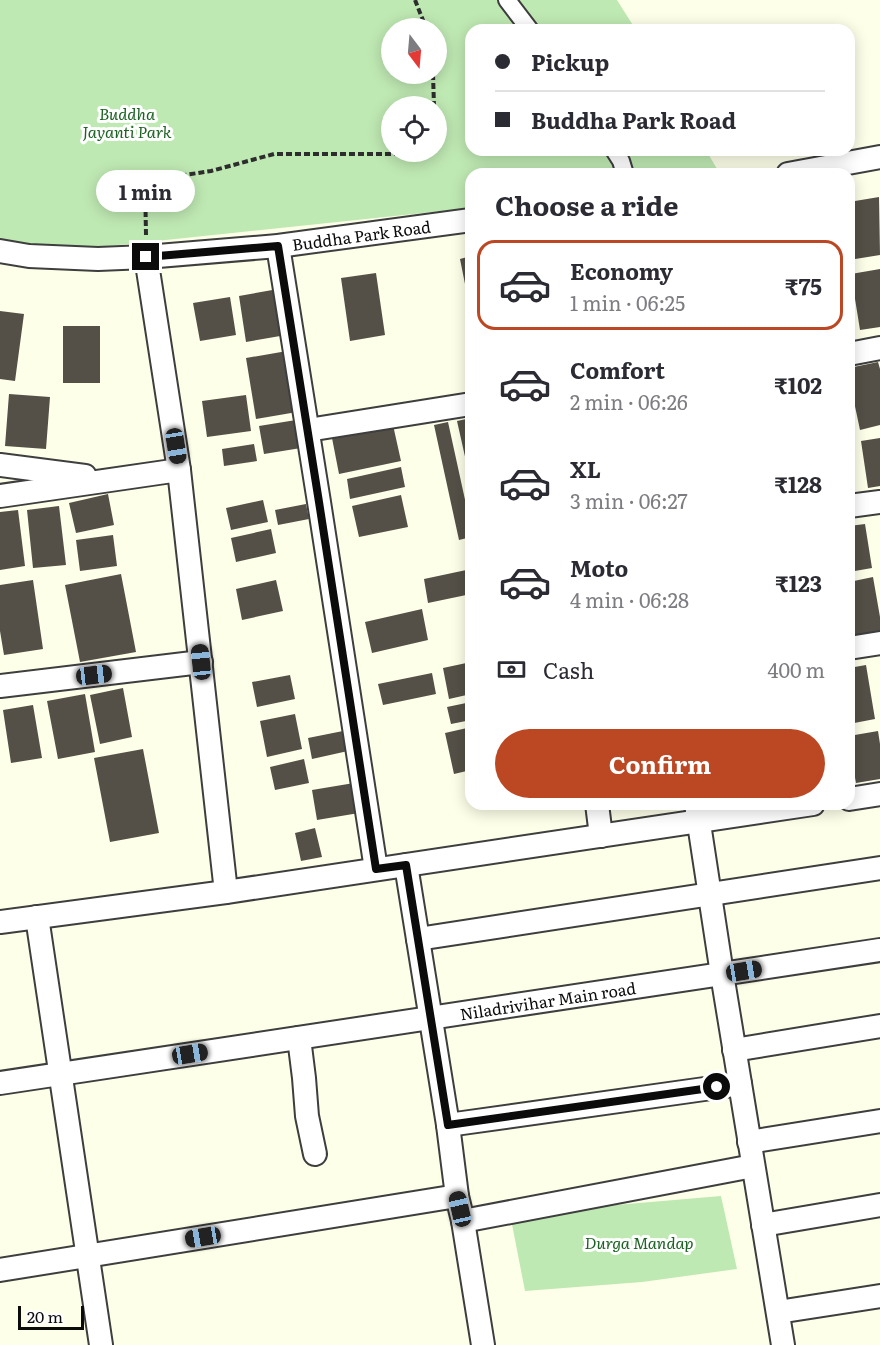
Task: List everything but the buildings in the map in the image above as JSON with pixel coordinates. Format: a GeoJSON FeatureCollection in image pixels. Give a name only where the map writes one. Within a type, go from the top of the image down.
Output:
{"type":"FeatureCollection","features":[{"type":"Feature","properties":{"kind":"street"},"geometry":{"type":"LineString","coordinates":[[507,0],[525,24]]}},
{"type":"Feature","properties":{"kind":"street"},"geometry":{"type":"LineString","coordinates":[[820,168],[880,157]]}},
{"type":"Feature","properties":{"kind":"street","name":"Buddha Park Road"},"geometry":{"type":"LineString","coordinates":[[0,251],[40,257],[98,259],[146,257],[278,246],[465,221]]}},
{"type":"Feature","properties":{"kind":"street"},"geometry":{"type":"LineString","coordinates":[[278,246],[376,869]]}},
{"type":"Feature","properties":{"kind":"street"},"geometry":{"type":"LineString","coordinates":[[146,257],[179,470],[226,892]]}},
{"type":"Feature","properties":{"kind":"street"},"geometry":{"type":"LineString","coordinates":[[855,353],[880,348]]}},
{"type":"Feature","properties":{"kind":"street"},"geometry":{"type":"LineString","coordinates":[[308,430],[465,406]]}},
{"type":"Feature","properties":{"kind":"street"},"geometry":{"type":"LineString","coordinates":[[0,465],[113,480]]}},
{"type":"Feature","properties":{"kind":"street"},"geometry":{"type":"LineString","coordinates":[[0,496],[179,470]]}},
{"type":"Feature","properties":{"kind":"street"},"geometry":{"type":"LineString","coordinates":[[855,505],[880,502]]}},
{"type":"Feature","properties":{"kind":"street"},"geometry":{"type":"LineString","coordinates":[[855,647],[880,644]]}},
{"type":"Feature","properties":{"kind":"street"},"geometry":{"type":"LineString","coordinates":[[0,686],[201,662]]}},
{"type":"Feature","properties":{"kind":"street"},"geometry":{"type":"LineString","coordinates":[[855,798],[880,794]]}},
{"type":"Feature","properties":{"kind":"street"},"geometry":{"type":"LineString","coordinates":[[598,810],[602,836]]}},
{"type":"Feature","properties":{"kind":"street"},"geometry":{"type":"LineString","coordinates":[[0,922],[226,892],[602,836],[698,813],[736,810]]}},
{"type":"Feature","properties":{"kind":"street"},"geometry":{"type":"LineString","coordinates":[[698,813],[722,975],[783,1345]]}},
{"type":"Feature","properties":{"kind":"street"},"geometry":{"type":"LineString","coordinates":[[406,865],[448,1125],[457,1196],[483,1345]]}},
{"type":"Feature","properties":{"kind":"street"},"geometry":{"type":"LineString","coordinates":[[418,939],[880,868]]}},
{"type":"Feature","properties":{"kind":"street"},"geometry":{"type":"LineString","coordinates":[[37,917],[101,1345]]}},
{"type":"Feature","properties":{"kind":"street","name":"Niladrivihar Main road"},"geometry":{"type":"LineString","coordinates":[[0,1083],[880,950]]}},
{"type":"Feature","properties":{"kind":"street"},"geometry":{"type":"LineString","coordinates":[[734,1050],[880,1026]]}},
{"type":"Feature","properties":{"kind":"street"},"geometry":{"type":"LineString","coordinates":[[299,1038],[307,1116],[315,1154]]}},
{"type":"Feature","properties":{"kind":"street"},"geometry":{"type":"LineString","coordinates":[[448,1125],[740,1084]]}},
{"type":"Feature","properties":{"kind":"street"},"geometry":{"type":"LineString","coordinates":[[749,1142],[880,1121]]}},
{"type":"Feature","properties":{"kind":"street"},"geometry":{"type":"LineString","coordinates":[[462,1221],[753,1166]]}},
{"type":"Feature","properties":{"kind":"street"},"geometry":{"type":"LineString","coordinates":[[0,1270],[457,1196]]}},
{"type":"Feature","properties":{"kind":"street"},"geometry":{"type":"LineString","coordinates":[[763,1225],[880,1205]]}},
{"type":"Feature","properties":{"kind":"street"},"geometry":{"type":"LineString","coordinates":[[778,1312],[880,1296]]}},
{"type":"Feature","properties":{"kind":"path"},"geometry":{"type":"LineString","coordinates":[[415,0],[422,18]]}},
{"type":"Feature","properties":{"kind":"path"},"geometry":{"type":"LineString","coordinates":[[146,257],[145,181],[211,171],[274,154],[381,154]]}},
{"type":"Feature","properties":{"kind":"green space","name":"Buddha Jayanti Park"},"geometry":{"type":"Polygon","coordinates":[[[0,0],[617,0],[632,24],[465,24],[465,156],[710,156],[716,168],[465,168],[465,209],[71,250],[0,239],[0,0]]]}},
{"type":"Feature","properties":{"kind":"green space","name":"Durga Mandap"},"geometry":{"type":"Polygon","coordinates":[[[721,1196],[737,1269],[642,1282],[525,1291],[510,1214],[721,1196]]]}},
{"type":"Feature","properties":{"kind":"route"},"geometry":{"type":"LineString","coordinates":[[146,257],[278,246],[376,869],[406,865],[448,1125],[717,1087]]}}]}
